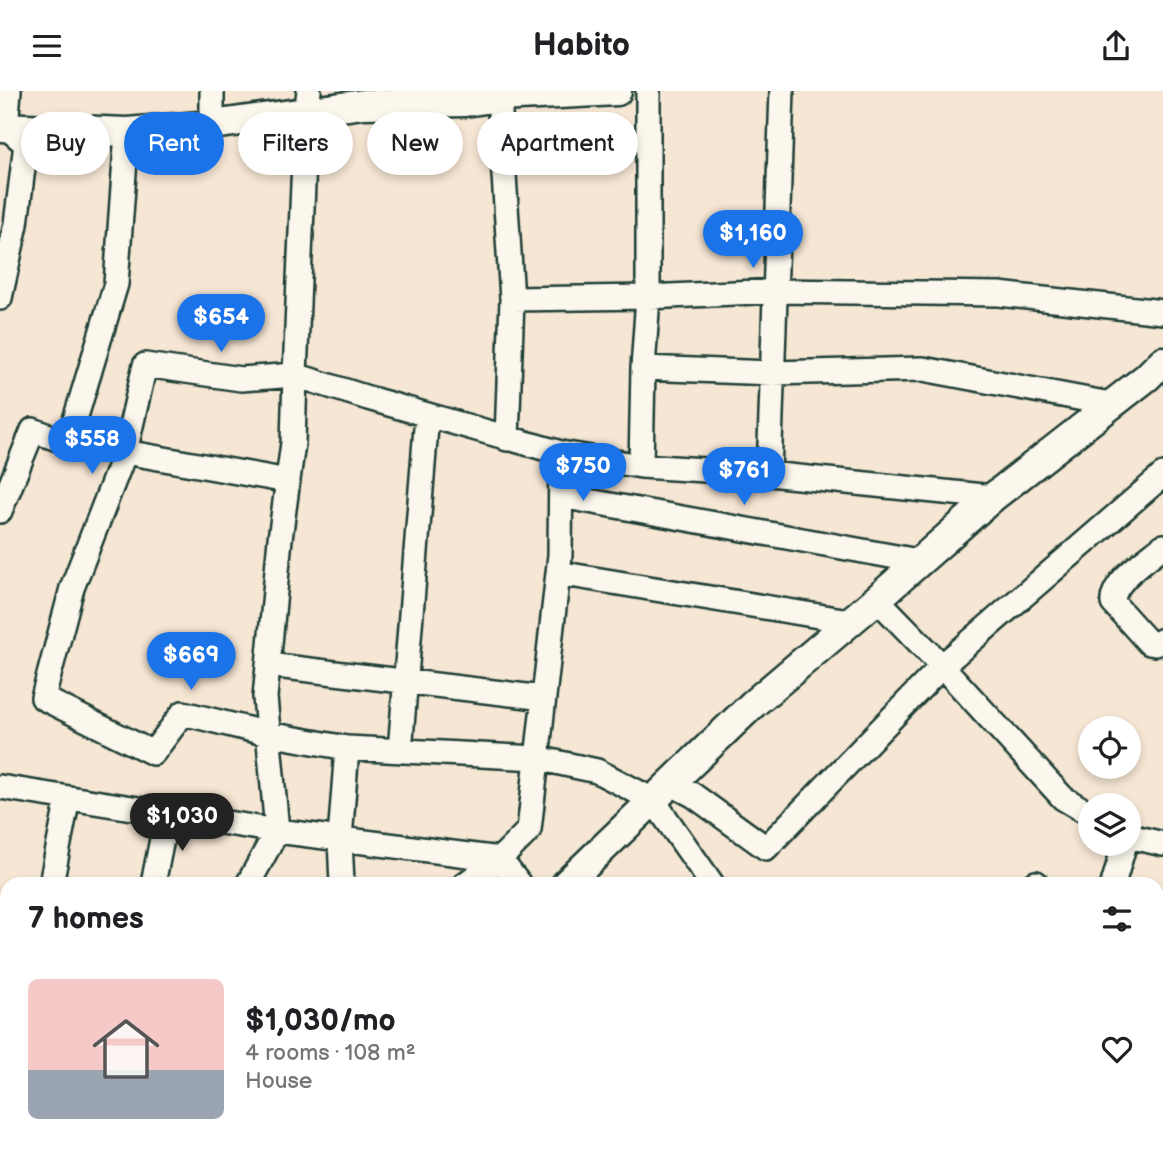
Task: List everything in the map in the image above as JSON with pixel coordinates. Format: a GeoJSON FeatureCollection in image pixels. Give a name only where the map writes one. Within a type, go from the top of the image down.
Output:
{"type":"FeatureCollection","features":[{"type":"Feature","properties":{"kind":"street"},"geometry":{"type":"LineString","coordinates":[[3,127],[9,91]]}},
{"type":"Feature","properties":{"kind":"street"},"geometry":{"type":"LineString","coordinates":[[212,91],[212,112]]}},
{"type":"Feature","properties":{"kind":"street"},"geometry":{"type":"LineString","coordinates":[[224,122],[308,102],[617,91]]}},
{"type":"Feature","properties":{"kind":"street"},"geometry":{"type":"LineString","coordinates":[[641,466],[642,368],[648,297],[648,91]]}},
{"type":"Feature","properties":{"kind":"street"},"geometry":{"type":"LineString","coordinates":[[769,474],[782,91]]}},
{"type":"Feature","properties":{"kind":"street"},"geometry":{"type":"LineString","coordinates":[[499,97],[512,299],[507,439]]}},
{"type":"Feature","properties":{"kind":"street"},"geometry":{"type":"LineString","coordinates":[[252,877],[277,831],[265,697],[279,539],[293,443],[308,102]]}},
{"type":"Feature","properties":{"kind":"street"},"geometry":{"type":"LineString","coordinates":[[3,127],[124,132]]}},
{"type":"Feature","properties":{"kind":"street"},"geometry":{"type":"LineString","coordinates":[[0,298],[16,224],[26,144],[3,127]]}},
{"type":"Feature","properties":{"kind":"street"},"geometry":{"type":"LineString","coordinates":[[0,511],[33,431],[68,443],[116,284],[124,173]]}},
{"type":"Feature","properties":{"kind":"street"},"geometry":{"type":"LineString","coordinates":[[512,299],[648,297],[775,291],[999,294],[1163,312]]}},
{"type":"Feature","properties":{"kind":"street"},"geometry":{"type":"LineString","coordinates":[[573,877],[753,704],[993,496],[1147,377],[1163,361]]}},
{"type":"Feature","properties":{"kind":"street"},"geometry":{"type":"LineString","coordinates":[[993,496],[769,474],[641,466],[561,453],[507,439],[295,375],[241,379],[145,365],[125,452],[72,588],[43,698],[153,753],[183,713],[268,734],[347,748],[537,758],[597,771],[662,792],[693,795],[766,848],[943,666],[1163,475]]}},
{"type":"Feature","properties":{"kind":"street"},"geometry":{"type":"LineString","coordinates":[[642,368],[773,373],[923,369],[1110,404]]}},
{"type":"Feature","properties":{"kind":"street"},"geometry":{"type":"LineString","coordinates":[[400,751],[426,415]]}},
{"type":"Feature","properties":{"kind":"street"},"geometry":{"type":"LineString","coordinates":[[125,452],[288,481]]}},
{"type":"Feature","properties":{"kind":"street"},"geometry":{"type":"LineString","coordinates":[[475,877],[500,859],[529,830],[558,573],[561,453]]}},
{"type":"Feature","properties":{"kind":"street"},"geometry":{"type":"LineString","coordinates":[[561,496],[918,561]]}},
{"type":"Feature","properties":{"kind":"street"},"geometry":{"type":"LineString","coordinates":[[1163,546],[1117,585],[1112,594],[1113,603],[1149,643],[1155,644],[1163,640]]}},
{"type":"Feature","properties":{"kind":"street"},"geometry":{"type":"LineString","coordinates":[[558,573],[849,621]]}},
{"type":"Feature","properties":{"kind":"street"},"geometry":{"type":"LineString","coordinates":[[877,599],[943,666],[1063,798],[1078,807]]}},
{"type":"Feature","properties":{"kind":"street"},"geometry":{"type":"LineString","coordinates":[[268,665],[544,698]]}},
{"type":"Feature","properties":{"kind":"street"},"geometry":{"type":"LineString","coordinates":[[342,877],[340,839],[347,748]]}},
{"type":"Feature","properties":{"kind":"street"},"geometry":{"type":"LineString","coordinates":[[0,787],[277,831],[500,859],[514,877]]}},
{"type":"Feature","properties":{"kind":"street"},"geometry":{"type":"LineString","coordinates":[[662,792],[708,877]]}},
{"type":"Feature","properties":{"kind":"street"},"geometry":{"type":"LineString","coordinates":[[52,877],[68,798]]}},
{"type":"Feature","properties":{"kind":"street"},"geometry":{"type":"LineString","coordinates":[[154,877],[167,814]]}},
{"type":"Feature","properties":{"kind":"street"},"geometry":{"type":"LineString","coordinates":[[1141,839],[1163,844]]}},
{"type":"Feature","properties":{"kind":"street"},"geometry":{"type":"LineString","coordinates":[[1115,877],[1121,856]]}}]}
